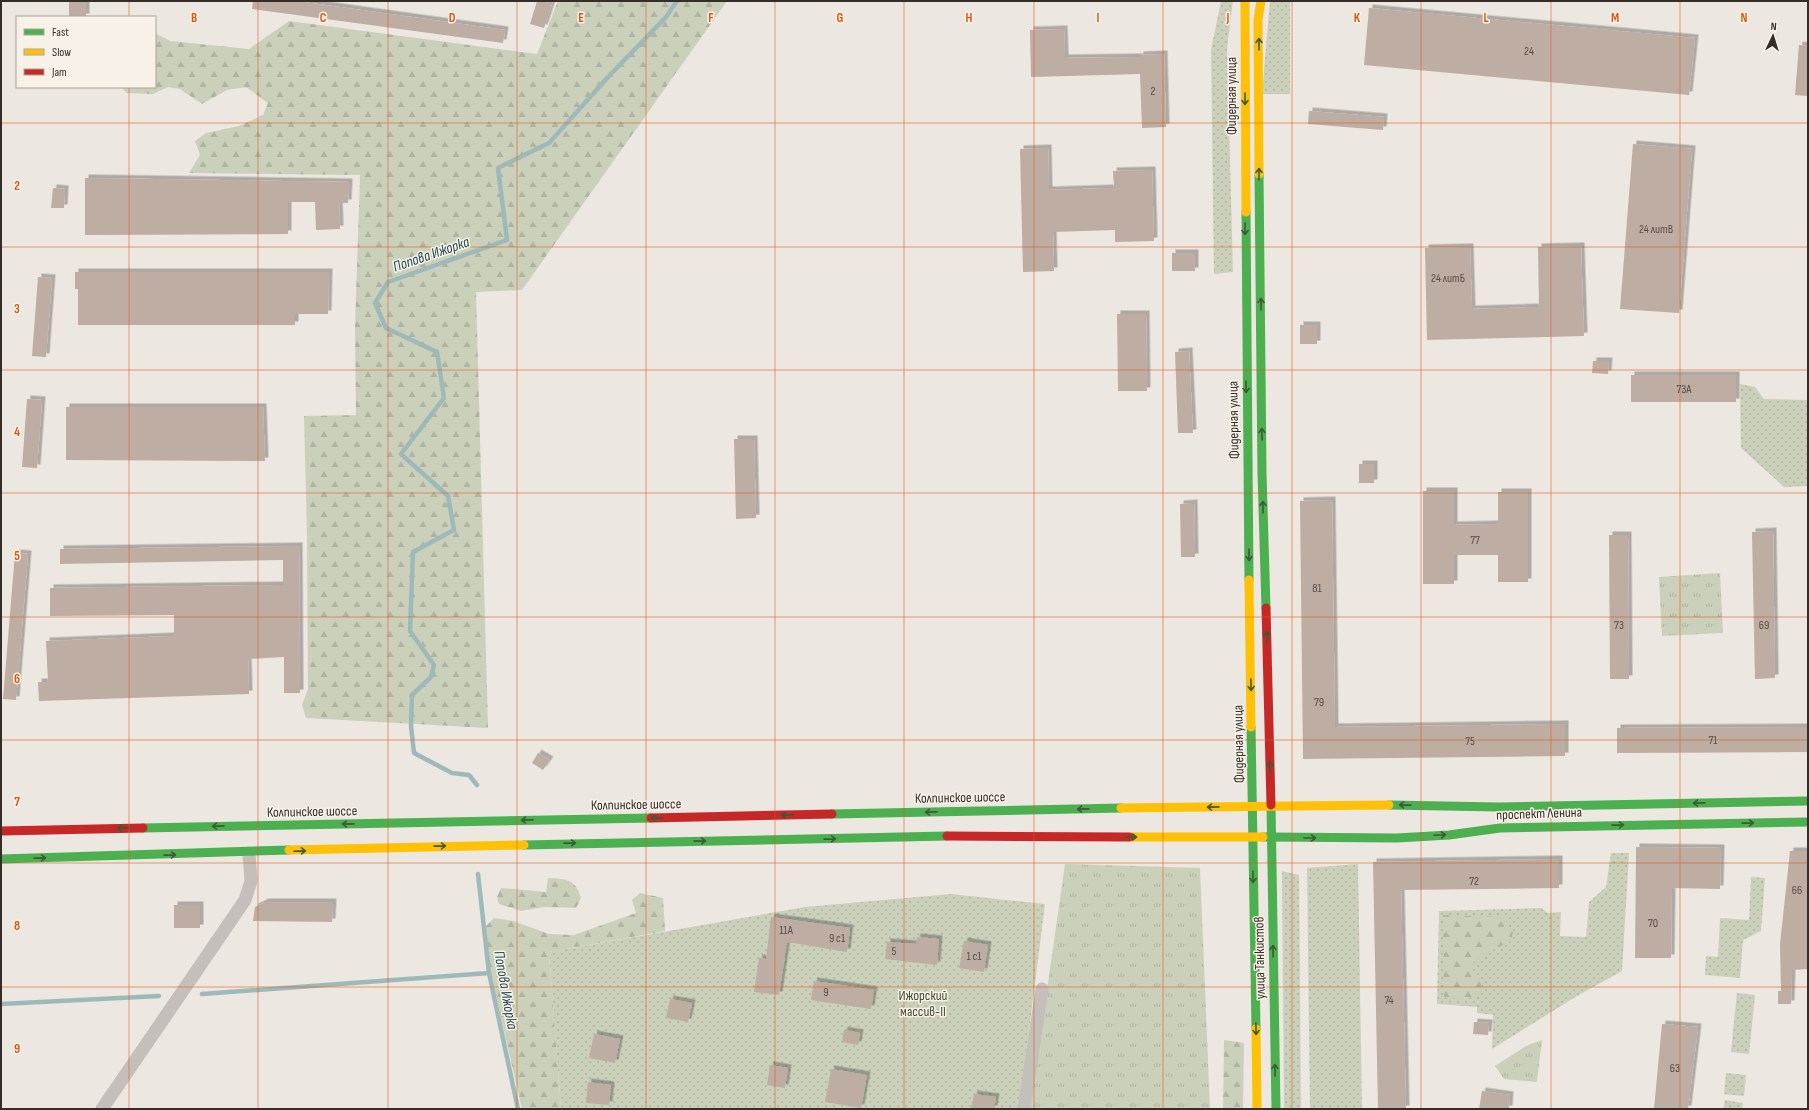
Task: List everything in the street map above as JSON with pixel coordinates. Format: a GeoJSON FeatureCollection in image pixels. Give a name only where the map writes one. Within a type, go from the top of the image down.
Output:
{"type":"FeatureCollection","features":[{"type":"Feature","properties":{"kind":"main road","name":"Фидерная улица"},"geometry":{"type":"LineString","coordinates":[[1245,1],[1245,284],[1253,838]]}},
{"type":"Feature","properties":{"kind":"main road","name":"Фидерная улица"},"geometry":{"type":"LineString","coordinates":[[1261,1],[1258,19],[1262,474],[1271,806]]}},
{"type":"Feature","properties":{"kind":"main road","name":"проспект Ленина"},"geometry":{"type":"LineString","coordinates":[[1271,806],[1378,805],[1500,807],[1808,801]]}},
{"type":"Feature","properties":{"kind":"main road","name":"Колпинское шоссе"},"geometry":{"type":"LineString","coordinates":[[1,831],[1271,806]]}},
{"type":"Feature","properties":{"kind":"main road","name":"улица Танкистов"},"geometry":{"type":"LineString","coordinates":[[1271,806],[1276,1109]]}},
{"type":"Feature","properties":{"kind":"main road","name":"проспект Ленина"},"geometry":{"type":"LineString","coordinates":[[1271,838],[1396,838],[1450,835],[1500,828],[1808,822]]}},
{"type":"Feature","properties":{"kind":"main road"},"geometry":{"type":"LineString","coordinates":[[1,859],[401,847],[970,836],[1271,838]]}},
{"type":"Feature","properties":{"kind":"main road","name":"улица Танкистов"},"geometry":{"type":"LineString","coordinates":[[1253,838],[1257,1109]]}},
{"type":"Feature","properties":{"kind":"street"},"geometry":{"type":"LineString","coordinates":[[1245,284],[1260,284]]}},
{"type":"Feature","properties":{"kind":"street"},"geometry":{"type":"LineString","coordinates":[[1246,368],[1261,368]]}},
{"type":"Feature","properties":{"kind":"street"},"geometry":{"type":"LineString","coordinates":[[1248,474],[1262,474]]}},
{"type":"Feature","properties":{"kind":"street"},"geometry":{"type":"LineString","coordinates":[[102,1109],[245,900],[251,881],[249,852]]}},
{"type":"Feature","properties":{"kind":"street"},"geometry":{"type":"LineString","coordinates":[[1024,1109],[1042,989]]}},
{"type":"Feature","properties":{"kind":"green space"},"geometry":{"type":"Polygon","coordinates":[[[558,1],[727,1],[522,290],[476,292],[488,728],[306,718],[302,705],[308,689],[307,537],[304,416],[356,415],[355,329],[360,175],[189,173],[200,155],[195,141],[206,133],[239,126],[263,115],[268,103],[246,87],[227,90],[202,104],[180,89],[168,87],[153,94],[127,93],[122,88],[156,88],[156,34],[170,41],[249,49],[289,21],[537,54],[558,1]]]}},
{"type":"Feature","properties":{"kind":"green space"},"geometry":{"type":"Polygon","coordinates":[[[1221,1],[1233,1],[1227,49],[1233,272],[1214,274],[1211,50],[1221,1]]]}},
{"type":"Feature","properties":{"kind":"green space"},"geometry":{"type":"Polygon","coordinates":[[[1270,1],[1290,1],[1290,94],[1262,94],[1270,1]]]}},
{"type":"Feature","properties":{"kind":"green space"},"geometry":{"type":"Polygon","coordinates":[[[1740,384],[1755,387],[1764,399],[1808,400],[1808,486],[1784,487],[1741,448],[1740,384]]]}},
{"type":"Feature","properties":{"kind":"green space"},"geometry":{"type":"Polygon","coordinates":[[[1720,573],[1723,633],[1662,636],[1659,577],[1720,573]]]}},
{"type":"Feature","properties":{"kind":"green space"},"geometry":{"type":"Polygon","coordinates":[[[1611,853],[1629,853],[1622,971],[1577,996],[1492,1049],[1493,1015],[1477,1013],[1477,1007],[1437,1004],[1439,911],[1541,908],[1548,913],[1561,912],[1560,936],[1586,937],[1589,902],[1606,887],[1611,853]]]}},
{"type":"Feature","properties":{"kind":"green space"},"geometry":{"type":"Polygon","coordinates":[[[1065,864],[1200,868],[1210,1109],[1030,1109],[1065,864]]]}},
{"type":"Feature","properties":{"kind":"green space"},"geometry":{"type":"Polygon","coordinates":[[[1358,864],[1362,1109],[1310,1109],[1307,868],[1358,864]]]}},
{"type":"Feature","properties":{"kind":"green space"},"geometry":{"type":"Polygon","coordinates":[[[1282,871],[1299,875],[1301,1109],[1284,1109],[1282,871]]]}},
{"type":"Feature","properties":{"kind":"green space"},"geometry":{"type":"Polygon","coordinates":[[[1751,877],[1765,878],[1761,931],[1743,940],[1740,978],[1705,975],[1706,956],[1718,957],[1720,918],[1749,920],[1751,877]]]}},
{"type":"Feature","properties":{"kind":"green space"},"geometry":{"type":"Polygon","coordinates":[[[548,878],[569,881],[576,887],[581,898],[576,908],[545,907],[521,911],[499,904],[497,897],[501,888],[546,892],[548,878]]]}},
{"type":"Feature","properties":{"kind":"green space"},"geometry":{"type":"Polygon","coordinates":[[[640,893],[663,898],[665,931],[549,952],[561,1109],[522,1109],[489,965],[485,927],[494,918],[513,921],[549,934],[574,935],[636,913],[632,900],[640,893]]]}},
{"type":"Feature","properties":{"kind":"green space","name":"Ижорский массив-II"},"geometry":{"type":"Polygon","coordinates":[[[951,894],[1045,904],[1019,1109],[561,1109],[549,952],[805,907],[951,894]]]}},
{"type":"Feature","properties":{"kind":"green space"},"geometry":{"type":"Polygon","coordinates":[[[1443,915],[1503,917],[1513,931],[1511,941],[1483,955],[1471,964],[1473,971],[1481,982],[1481,985],[1477,994],[1469,998],[1459,999],[1444,997],[1443,915]]]}},
{"type":"Feature","properties":{"kind":"green space"},"geometry":{"type":"Polygon","coordinates":[[[1737,993],[1755,995],[1749,1054],[1731,1052],[1737,993]]]}},
{"type":"Feature","properties":{"kind":"green space"},"geometry":{"type":"Polygon","coordinates":[[[1224,1040],[1244,1043],[1243,1109],[1223,1109],[1224,1040]]]}},
{"type":"Feature","properties":{"kind":"green space"},"geometry":{"type":"Polygon","coordinates":[[[1542,1040],[1537,1082],[1504,1079],[1495,1066],[1526,1046],[1542,1040]]]}},
{"type":"Feature","properties":{"kind":"green space"},"geometry":{"type":"Polygon","coordinates":[[[1726,1073],[1746,1075],[1744,1096],[1724,1094],[1726,1073]]]}},
{"type":"Feature","properties":{"kind":"green space"},"geometry":{"type":"Polygon","coordinates":[[[1725,1100],[1743,1103],[1742,1109],[1723,1109],[1725,1100]]]}},
{"type":"Feature","properties":{"kind":"building"},"geometry":{"type":"Polygon","coordinates":[[[69,1],[86,1],[86,16],[69,16],[69,1]]]}},
{"type":"Feature","properties":{"kind":"building"},"geometry":{"type":"Polygon","coordinates":[[[253,1],[296,1],[505,30],[503,43],[252,9],[253,1]]]}},
{"type":"Feature","properties":{"kind":"building"},"geometry":{"type":"Polygon","coordinates":[[[537,1],[553,1],[544,28],[530,24],[537,1]]]}},
{"type":"Feature","properties":{"kind":"building"},"geometry":{"type":"Polygon","coordinates":[[[1369,8],[1695,38],[1689,95],[1364,65],[1369,8]]]}},
{"type":"Feature","properties":{"kind":"building"},"geometry":{"type":"Polygon","coordinates":[[[1064,29],[1065,58],[1140,57],[1140,55],[1164,54],[1166,127],[1142,128],[1140,74],[1031,77],[1030,30],[1064,29]]]}},
{"type":"Feature","properties":{"kind":"building"},"geometry":{"type":"Polygon","coordinates":[[[1799,45],[1808,46],[1808,96],[1795,95],[1799,45]]]}},
{"type":"Feature","properties":{"kind":"building"},"geometry":{"type":"Polygon","coordinates":[[[1309,111],[1384,117],[1383,130],[1308,124],[1309,111]]]}},
{"type":"Feature","properties":{"kind":"building"},"geometry":{"type":"Polygon","coordinates":[[[1633,144],[1692,149],[1679,313],[1620,309],[1633,144]]]}},
{"type":"Feature","properties":{"kind":"building"},"geometry":{"type":"Polygon","coordinates":[[[1048,148],[1049,190],[1114,188],[1113,171],[1152,170],[1154,241],[1115,242],[1115,230],[1053,232],[1054,271],[1023,272],[1020,149],[1048,148]]]}},
{"type":"Feature","properties":{"kind":"building"},"geometry":{"type":"Polygon","coordinates":[[[85,178],[349,182],[348,203],[339,203],[340,229],[316,230],[315,202],[288,202],[288,234],[85,235],[85,178]]]}},
{"type":"Feature","properties":{"kind":"building"},"geometry":{"type":"Polygon","coordinates":[[[53,188],[65,189],[64,208],[51,208],[53,188]]]}},
{"type":"Feature","properties":{"kind":"building"},"geometry":{"type":"Polygon","coordinates":[[[1581,246],[1584,336],[1427,340],[1425,248],[1470,247],[1472,309],[1539,307],[1538,247],[1581,246]]]}},
{"type":"Feature","properties":{"kind":"building"},"geometry":{"type":"Polygon","coordinates":[[[1172,253],[1195,253],[1195,271],[1172,271],[1172,253]]]}},
{"type":"Feature","properties":{"kind":"building"},"geometry":{"type":"Polygon","coordinates":[[[75,272],[329,272],[328,314],[295,314],[295,325],[78,325],[78,289],[75,289],[75,272]]]}},
{"type":"Feature","properties":{"kind":"building"},"geometry":{"type":"Polygon","coordinates":[[[38,277],[52,278],[46,357],[32,356],[38,277]]]}},
{"type":"Feature","properties":{"kind":"building"},"geometry":{"type":"Polygon","coordinates":[[[1117,314],[1146,314],[1147,391],[1118,391],[1117,314]]]}},
{"type":"Feature","properties":{"kind":"building"},"geometry":{"type":"Polygon","coordinates":[[[1300,325],[1317,325],[1317,344],[1300,344],[1300,325]]]}},
{"type":"Feature","properties":{"kind":"building"},"geometry":{"type":"Polygon","coordinates":[[[1189,351],[1193,433],[1178,433],[1175,352],[1189,351]]]}},
{"type":"Feature","properties":{"kind":"building"},"geometry":{"type":"Polygon","coordinates":[[[1593,361],[1609,361],[1608,374],[1592,373],[1593,361]]]}},
{"type":"Feature","properties":{"kind":"building"},"geometry":{"type":"Polygon","coordinates":[[[1631,375],[1736,375],[1736,402],[1631,402],[1631,375]]]}},
{"type":"Feature","properties":{"kind":"building"},"geometry":{"type":"Polygon","coordinates":[[[27,399],[42,400],[37,468],[22,467],[27,399]]]}},
{"type":"Feature","properties":{"kind":"building"},"geometry":{"type":"Polygon","coordinates":[[[66,407],[263,407],[265,461],[66,460],[66,407]]]}},
{"type":"Feature","properties":{"kind":"building"},"geometry":{"type":"Polygon","coordinates":[[[734,439],[754,439],[756,518],[736,519],[734,439]]]}},
{"type":"Feature","properties":{"kind":"building"},"geometry":{"type":"Polygon","coordinates":[[[1359,464],[1374,464],[1374,483],[1359,483],[1359,464]]]}},
{"type":"Feature","properties":{"kind":"building"},"geometry":{"type":"Polygon","coordinates":[[[1423,491],[1454,491],[1454,525],[1498,524],[1498,492],[1528,492],[1528,582],[1498,582],[1498,555],[1454,555],[1454,584],[1423,584],[1423,491]]]}},
{"type":"Feature","properties":{"kind":"building"},"geometry":{"type":"Polygon","coordinates":[[[1332,500],[1335,727],[1565,724],[1565,756],[1303,759],[1300,501],[1332,500]]]}},
{"type":"Feature","properties":{"kind":"building"},"geometry":{"type":"Polygon","coordinates":[[[1194,503],[1195,557],[1181,557],[1180,504],[1194,503]]]}},
{"type":"Feature","properties":{"kind":"building"},"geometry":{"type":"Polygon","coordinates":[[[1773,531],[1775,678],[1755,679],[1752,532],[1773,531]]]}},
{"type":"Feature","properties":{"kind":"building"},"geometry":{"type":"Polygon","coordinates":[[[1609,535],[1628,535],[1629,679],[1610,679],[1609,535]]]}},
{"type":"Feature","properties":{"kind":"building"},"geometry":{"type":"Polygon","coordinates":[[[299,546],[300,693],[284,693],[284,657],[248,659],[249,694],[39,701],[38,682],[48,682],[46,641],[174,636],[174,615],[50,616],[50,588],[283,585],[283,560],[60,564],[60,549],[299,546]]]}},
{"type":"Feature","properties":{"kind":"building"},"geometry":{"type":"Polygon","coordinates":[[[15,553],[28,554],[16,700],[3,699],[15,553]]]}},
{"type":"Feature","properties":{"kind":"building"},"geometry":{"type":"Polygon","coordinates":[[[1808,727],[1808,752],[1617,753],[1617,728],[1808,727]]]}},
{"type":"Feature","properties":{"kind":"building"},"geometry":{"type":"Polygon","coordinates":[[[538,753],[550,760],[543,770],[532,763],[538,753]]]}},
{"type":"Feature","properties":{"kind":"building"},"geometry":{"type":"Polygon","coordinates":[[[1636,847],[1721,848],[1720,889],[1672,888],[1671,958],[1635,958],[1636,847]]]}},
{"type":"Feature","properties":{"kind":"building"},"geometry":{"type":"Polygon","coordinates":[[[1790,851],[1808,851],[1808,969],[1792,970],[1791,1004],[1778,1004],[1778,991],[1781,991],[1780,944],[1790,851]]]}},
{"type":"Feature","properties":{"kind":"building"},"geometry":{"type":"Polygon","coordinates":[[[1559,859],[1559,888],[1401,890],[1406,1109],[1378,1109],[1373,862],[1559,859]]]}},
{"type":"Feature","properties":{"kind":"building"},"geometry":{"type":"Polygon","coordinates":[[[265,902],[333,902],[332,922],[253,921],[255,907],[265,902]]]}},
{"type":"Feature","properties":{"kind":"building"},"geometry":{"type":"Polygon","coordinates":[[[174,905],[200,905],[200,928],[174,928],[174,905]]]}},
{"type":"Feature","properties":{"kind":"building"},"geometry":{"type":"Polygon","coordinates":[[[771,917],[850,928],[847,952],[787,942],[779,995],[754,992],[759,958],[766,959],[771,917]]]}},
{"type":"Feature","properties":{"kind":"building"},"geometry":{"type":"Polygon","coordinates":[[[917,937],[939,939],[937,965],[885,959],[887,942],[916,944],[917,937]]]}},
{"type":"Feature","properties":{"kind":"building"},"geometry":{"type":"Polygon","coordinates":[[[964,941],[988,945],[984,972],[959,968],[964,941]]]}},
{"type":"Feature","properties":{"kind":"building"},"geometry":{"type":"Polygon","coordinates":[[[814,981],[874,990],[871,1009],[811,1000],[814,981]]]}},
{"type":"Feature","properties":{"kind":"building"},"geometry":{"type":"Polygon","coordinates":[[[670,999],[692,1003],[688,1022],[666,1018],[670,999]]]}},
{"type":"Feature","properties":{"kind":"building"},"geometry":{"type":"Polygon","coordinates":[[[1474,1022],[1489,1023],[1488,1035],[1473,1034],[1474,1022]]]}},
{"type":"Feature","properties":{"kind":"building"},"geometry":{"type":"Polygon","coordinates":[[[1662,1024],[1698,1027],[1688,1109],[1654,1109],[1662,1024]]]}},
{"type":"Feature","properties":{"kind":"building"},"geometry":{"type":"Polygon","coordinates":[[[844,1030],[860,1033],[858,1045],[842,1042],[844,1030]]]}},
{"type":"Feature","properties":{"kind":"building"},"geometry":{"type":"Polygon","coordinates":[[[594,1034],[620,1039],[615,1063],[589,1058],[594,1034]]]}},
{"type":"Feature","properties":{"kind":"building"},"geometry":{"type":"Polygon","coordinates":[[[770,1065],[788,1068],[785,1088],[767,1085],[770,1065]]]}},
{"type":"Feature","properties":{"kind":"building"},"geometry":{"type":"Polygon","coordinates":[[[831,1069],[867,1075],[861,1108],[825,1102],[831,1069]]]}},
{"type":"Feature","properties":{"kind":"building"},"geometry":{"type":"Polygon","coordinates":[[[588,1082],[611,1085],[609,1105],[586,1103],[588,1082]]]}},
{"type":"Feature","properties":{"kind":"building"},"geometry":{"type":"Polygon","coordinates":[[[1482,1091],[1510,1095],[1509,1109],[1479,1109],[1482,1091]]]}},
{"type":"Feature","properties":{"kind":"building"},"geometry":{"type":"Polygon","coordinates":[[[974,1094],[996,1097],[994,1109],[971,1109],[974,1094]]]}},
{"type":"Feature","properties":{"kind":"waterway","name":"Попова Ижорка"},"geometry":{"type":"LineString","coordinates":[[477,785],[469,775],[452,773],[414,753],[411,726],[412,695],[431,677],[434,665],[410,631],[413,552],[454,530],[448,496],[401,454],[444,398],[437,352],[386,328],[375,303],[388,282],[507,240],[498,168],[549,143],[608,77],[666,17],[677,1]]}},
{"type":"Feature","properties":{"kind":"waterway","name":"Попова Ижорка"},"geometry":{"type":"LineString","coordinates":[[478,874],[489,973],[518,1109]]}},
{"type":"Feature","properties":{"kind":"waterway"},"geometry":{"type":"LineString","coordinates":[[202,994],[489,973]]}},
{"type":"Feature","properties":{"kind":"waterway"},"geometry":{"type":"LineString","coordinates":[[1,1004],[159,996]]}},
{"type":"Feature","properties":{"kind":"traffic: fast"},"geometry":{"type":"LineString","coordinates":[[1259,174],[1262,473],[1266,608]]}},
{"type":"Feature","properties":{"kind":"traffic: fast"},"geometry":{"type":"LineString","coordinates":[[1246,212],[1249,580]]}},
{"type":"Feature","properties":{"kind":"traffic: fast"},"geometry":{"type":"LineString","coordinates":[[1251,727],[1256,1029]]}},
{"type":"Feature","properties":{"kind":"traffic: fast"},"geometry":{"type":"LineString","coordinates":[[1389,805],[1499,807],[1808,801]]}},
{"type":"Feature","properties":{"kind":"traffic: fast"},"geometry":{"type":"LineString","coordinates":[[1271,805],[1276,1109]]}},
{"type":"Feature","properties":{"kind":"traffic: fast"},"geometry":{"type":"LineString","coordinates":[[832,814],[1121,808]]}},
{"type":"Feature","properties":{"kind":"traffic: fast"},"geometry":{"type":"LineString","coordinates":[[143,828],[651,818]]}},
{"type":"Feature","properties":{"kind":"traffic: fast"},"geometry":{"type":"LineString","coordinates":[[1263,837],[1397,838],[1449,835],[1500,828],[1808,822]]}},
{"type":"Feature","properties":{"kind":"traffic: fast"},"geometry":{"type":"LineString","coordinates":[[524,845],[947,836]]}},
{"type":"Feature","properties":{"kind":"traffic: fast"},"geometry":{"type":"LineString","coordinates":[[1,859],[289,850]]}},
{"type":"Feature","properties":{"kind":"traffic: slow"},"geometry":{"type":"LineString","coordinates":[[1245,1],[1246,212]]}},
{"type":"Feature","properties":{"kind":"traffic: slow"},"geometry":{"type":"LineString","coordinates":[[1259,174],[1258,19],[1261,1]]}},
{"type":"Feature","properties":{"kind":"traffic: slow"},"geometry":{"type":"LineString","coordinates":[[1249,580],[1251,727]]}},
{"type":"Feature","properties":{"kind":"traffic: slow"},"geometry":{"type":"LineString","coordinates":[[1121,808],[1389,805]]}},
{"type":"Feature","properties":{"kind":"traffic: slow"},"geometry":{"type":"LineString","coordinates":[[1129,837],[1263,837]]}},
{"type":"Feature","properties":{"kind":"traffic: slow"},"geometry":{"type":"LineString","coordinates":[[289,850],[524,845]]}},
{"type":"Feature","properties":{"kind":"traffic: slow"},"geometry":{"type":"LineString","coordinates":[[1256,1029],[1257,1109]]}},
{"type":"Feature","properties":{"kind":"traffic: jam"},"geometry":{"type":"LineString","coordinates":[[1266,608],[1271,805]]}},
{"type":"Feature","properties":{"kind":"traffic: jam"},"geometry":{"type":"LineString","coordinates":[[651,818],[832,814]]}},
{"type":"Feature","properties":{"kind":"traffic: jam"},"geometry":{"type":"LineString","coordinates":[[1,831],[143,828]]}},
{"type":"Feature","properties":{"kind":"traffic: jam"},"geometry":{"type":"LineString","coordinates":[[947,836],[1129,837]]}}]}
